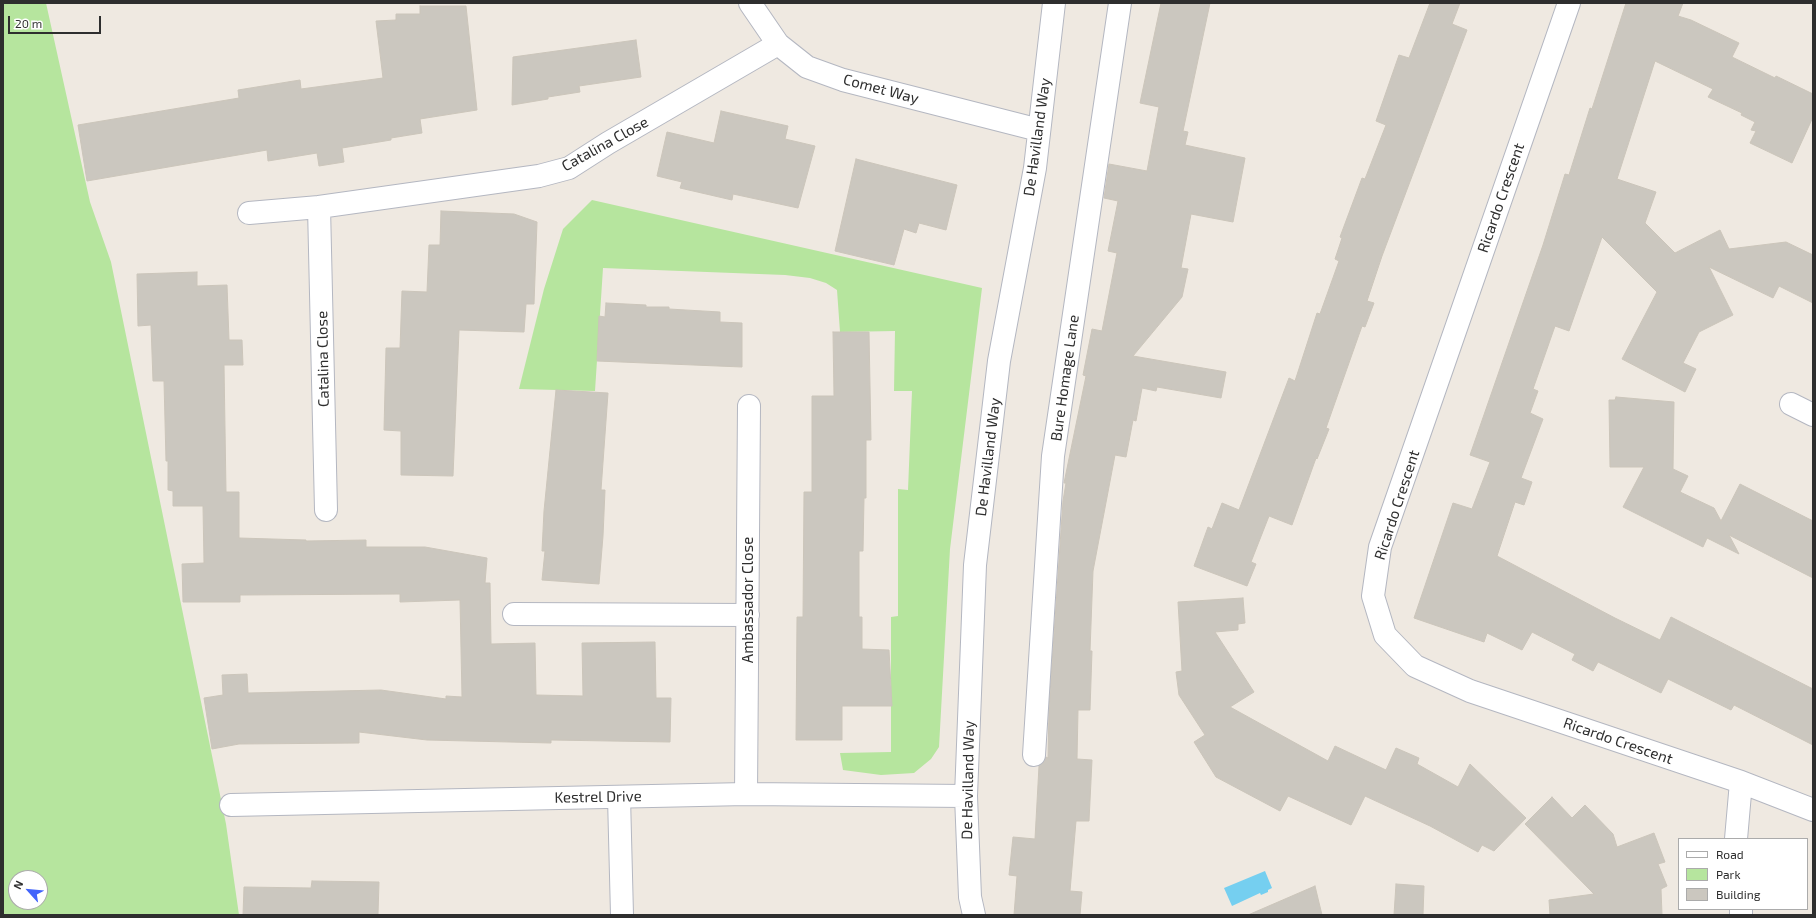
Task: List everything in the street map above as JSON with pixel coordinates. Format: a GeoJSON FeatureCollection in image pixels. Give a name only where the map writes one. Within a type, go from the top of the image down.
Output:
{"type":"FeatureCollection","features":[{"type":"Feature","properties":{"kind":"street","name":"Comet Way"},"geometry":{"type":"LineString","coordinates":[[750,3],[778,44],[807,67],[843,80],[1039,130]]}},
{"type":"Feature","properties":{"kind":"street","name":"De Havilland Way"},"geometry":{"type":"LineString","coordinates":[[974,915],[970,897],[966,796],[975,565],[999,361],[1035,168],[1054,3]]}},
{"type":"Feature","properties":{"kind":"street","name":"Bure Homage Lane"},"geometry":{"type":"LineString","coordinates":[[1034,755],[1053,456],[1120,3]]}},
{"type":"Feature","properties":{"kind":"street","name":"Ricardo Crescent"},"geometry":{"type":"LineString","coordinates":[[1568,3],[1380,547],[1372,596],[1385,635],[1415,666],[1470,691],[1741,782],[1813,810]]}},
{"type":"Feature","properties":{"kind":"street","name":"Catalina Close"},"geometry":{"type":"LineString","coordinates":[[249,213],[319,207],[539,176],[569,168],[608,143],[778,44]]}},
{"type":"Feature","properties":{"kind":"street","name":"Catalina Close"},"geometry":{"type":"LineString","coordinates":[[319,207],[326,510]]}},
{"type":"Feature","properties":{"kind":"street"},"geometry":{"type":"LineString","coordinates":[[1791,404],[1813,415]]}},
{"type":"Feature","properties":{"kind":"street","name":"Ambassador Close"},"geometry":{"type":"LineString","coordinates":[[746,794],[749,406]]}},
{"type":"Feature","properties":{"kind":"street"},"geometry":{"type":"LineString","coordinates":[[514,614],[748,615]]}},
{"type":"Feature","properties":{"kind":"street"},"geometry":{"type":"LineString","coordinates":[[1736,838],[1741,782]]}},
{"type":"Feature","properties":{"kind":"street","name":"Kestrel Drive"},"geometry":{"type":"LineString","coordinates":[[231,805],[746,794],[966,796]]}},
{"type":"Feature","properties":{"kind":"street"},"geometry":{"type":"LineString","coordinates":[[619,797],[622,915]]}},
{"type":"Feature","properties":{"kind":"green space"},"geometry":{"type":"Polygon","coordinates":[[[3,3],[46,3],[90,202],[111,262],[226,824],[239,915],[3,915],[3,3]]]}},
{"type":"Feature","properties":{"kind":"green space"},"geometry":{"type":"Polygon","coordinates":[[[592,200],[982,288],[950,549],[939,747],[931,759],[914,773],[881,775],[843,770],[840,753],[891,752],[891,617],[898,616],[898,489],[908,490],[912,391],[894,391],[895,331],[840,332],[837,290],[826,283],[810,278],[785,275],[603,268],[595,391],[519,389],[544,289],[563,229],[592,200]]]}},
{"type":"Feature","properties":{"kind":"water"},"geometry":{"type":"Polygon","coordinates":[[[1265,871],[1272,888],[1268,890],[1268,892],[1261,895],[1260,893],[1232,906],[1224,888],[1265,871]]]}},
{"type":"Feature","properties":{"kind":"building"},"geometry":{"type":"Polygon","coordinates":[[[1161,3],[1210,3],[1183,131],[1188,132],[1185,145],[1245,158],[1233,222],[1191,214],[1181,268],[1188,269],[1182,297],[1133,356],[1226,372],[1221,398],[1157,387],[1156,391],[1142,388],[1136,421],[1133,420],[1126,457],[1115,455],[1093,571],[1090,651],[1092,651],[1090,710],[1078,710],[1077,759],[1092,760],[1089,821],[1076,821],[1070,891],[1082,892],[1080,915],[1014,915],[1017,876],[1009,875],[1013,837],[1035,839],[1039,766],[1044,762],[1046,757],[1048,758],[1049,709],[1063,501],[1066,483],[1064,483],[1086,376],[1083,375],[1092,329],[1102,331],[1117,253],[1108,251],[1118,201],[1104,198],[1109,164],[1147,171],[1159,107],[1140,103],[1161,3]]]}},
{"type":"Feature","properties":{"kind":"building"},"geometry":{"type":"Polygon","coordinates":[[[1430,3],[1460,3],[1452,24],[1467,30],[1382,256],[1367,301],[1374,303],[1365,327],[1362,326],[1326,428],[1329,429],[1317,459],[1316,458],[1292,525],[1269,516],[1251,562],[1256,564],[1247,586],[1194,566],[1208,527],[1212,529],[1222,503],[1239,510],[1289,378],[1295,381],[1317,313],[1320,314],[1339,261],[1335,259],[1342,238],[1340,237],[1362,178],[1365,179],[1386,125],[1376,121],[1399,55],[1409,58],[1430,3]]]}},
{"type":"Feature","properties":{"kind":"building"},"geometry":{"type":"Polygon","coordinates":[[[1626,3],[1683,3],[1678,16],[1691,20],[1739,43],[1732,57],[1775,78],[1776,76],[1813,94],[1813,117],[1792,163],[1750,143],[1756,131],[1751,130],[1755,122],[1741,115],[1742,113],[1708,97],[1713,89],[1655,61],[1617,179],[1656,192],[1645,223],[1675,253],[1720,230],[1729,249],[1786,242],[1813,255],[1813,303],[1779,286],[1773,298],[1709,267],[1733,315],[1699,332],[1683,363],[1696,369],[1685,392],[1622,359],[1657,292],[1602,237],[1569,331],[1555,326],[1533,389],[1538,391],[1530,413],[1543,419],[1521,478],[1532,482],[1524,505],[1515,502],[1497,556],[1660,640],[1671,617],[1813,689],[1813,745],[1734,705],[1731,710],[1668,679],[1661,693],[1598,662],[1593,671],[1572,660],[1575,654],[1532,632],[1522,650],[1487,633],[1484,642],[1414,618],[1453,503],[1472,509],[1490,462],[1470,455],[1543,245],[1565,174],[1569,175],[1590,108],[1592,109],[1626,3]]]}},
{"type":"Feature","properties":{"kind":"building"},"geometry":{"type":"Polygon","coordinates":[[[420,6],[466,6],[477,110],[420,119],[422,133],[342,148],[344,162],[319,166],[317,153],[268,161],[267,150],[87,181],[78,125],[239,98],[238,90],[300,80],[301,89],[383,78],[376,21],[396,20],[396,14],[420,14],[420,6]]]}},
{"type":"Feature","properties":{"kind":"building"},"geometry":{"type":"Polygon","coordinates":[[[636,40],[641,77],[579,86],[580,92],[512,105],[513,57],[636,40]]]}},
{"type":"Feature","properties":{"kind":"building"},"geometry":{"type":"Polygon","coordinates":[[[721,111],[788,126],[785,139],[815,146],[798,208],[733,194],[732,200],[680,188],[682,182],[657,176],[667,132],[714,143],[721,111]]]}},
{"type":"Feature","properties":{"kind":"building"},"geometry":{"type":"Polygon","coordinates":[[[856,159],[957,185],[946,230],[919,223],[916,233],[904,229],[894,265],[835,251],[856,159]]]}},
{"type":"Feature","properties":{"kind":"building"},"geometry":{"type":"Polygon","coordinates":[[[441,211],[514,214],[537,222],[534,304],[526,304],[524,332],[459,330],[453,476],[401,475],[401,431],[384,430],[386,348],[400,348],[402,291],[427,292],[429,245],[440,245],[441,211]]]}},
{"type":"Feature","properties":{"kind":"building"},"geometry":{"type":"Polygon","coordinates":[[[197,272],[197,286],[227,285],[229,340],[242,340],[243,365],[224,365],[226,492],[239,492],[239,538],[306,541],[366,540],[366,547],[425,547],[487,558],[485,583],[490,583],[491,644],[535,643],[536,695],[583,696],[582,643],[655,642],[656,698],[671,698],[670,742],[551,740],[551,743],[427,740],[359,732],[359,743],[239,744],[212,749],[204,698],[223,695],[222,675],[247,674],[248,693],[381,690],[446,699],[446,696],[462,697],[460,600],[400,602],[400,594],[240,595],[240,602],[183,602],[182,564],[204,563],[203,506],[173,506],[173,491],[168,490],[164,381],[153,381],[151,325],[138,326],[137,274],[197,272]]]}},
{"type":"Feature","properties":{"kind":"building"},"geometry":{"type":"Polygon","coordinates":[[[606,303],[720,312],[720,322],[742,323],[742,367],[597,361],[599,316],[605,317],[606,303]]]}},
{"type":"Feature","properties":{"kind":"building"},"geometry":{"type":"Polygon","coordinates":[[[833,332],[869,332],[871,440],[866,440],[866,498],[864,498],[863,551],[859,551],[859,617],[862,617],[862,649],[889,650],[892,706],[842,706],[842,740],[796,740],[797,617],[803,617],[804,492],[812,492],[812,396],[834,396],[833,332]]]}},
{"type":"Feature","properties":{"kind":"building"},"geometry":{"type":"Polygon","coordinates":[[[556,390],[608,393],[601,490],[605,490],[599,584],[542,580],[545,551],[542,551],[544,511],[556,390]]]}},
{"type":"Feature","properties":{"kind":"building"},"geometry":{"type":"Polygon","coordinates":[[[1616,397],[1674,402],[1673,469],[1688,476],[1680,492],[1714,508],[1721,521],[1740,484],[1813,521],[1813,578],[1729,535],[1739,554],[1707,538],[1703,547],[1623,507],[1644,467],[1610,467],[1609,400],[1615,400],[1616,397]]]}},
{"type":"Feature","properties":{"kind":"building"},"geometry":{"type":"Polygon","coordinates":[[[1243,598],[1245,623],[1238,624],[1238,630],[1215,632],[1254,692],[1230,707],[1328,761],[1335,746],[1386,770],[1396,748],[1419,758],[1417,764],[1458,787],[1470,764],[1526,818],[1494,851],[1482,845],[1478,852],[1430,826],[1365,796],[1351,825],[1288,796],[1280,811],[1216,777],[1194,742],[1205,735],[1179,695],[1176,672],[1182,671],[1178,602],[1243,598]]]}},
{"type":"Feature","properties":{"kind":"building"},"geometry":{"type":"Polygon","coordinates":[[[1552,797],[1572,818],[1585,805],[1613,834],[1617,847],[1654,833],[1665,862],[1658,864],[1667,886],[1661,889],[1662,915],[1550,915],[1549,900],[1594,894],[1525,824],[1552,797]]]}},
{"type":"Feature","properties":{"kind":"building"},"geometry":{"type":"Polygon","coordinates":[[[312,881],[379,882],[378,914],[243,915],[244,887],[311,888],[312,881]]]}},
{"type":"Feature","properties":{"kind":"building"},"geometry":{"type":"Polygon","coordinates":[[[1396,884],[1424,886],[1423,915],[1394,915],[1396,884]]]}},
{"type":"Feature","properties":{"kind":"building"},"geometry":{"type":"Polygon","coordinates":[[[1315,886],[1322,915],[1248,915],[1315,886]]]}}]}
